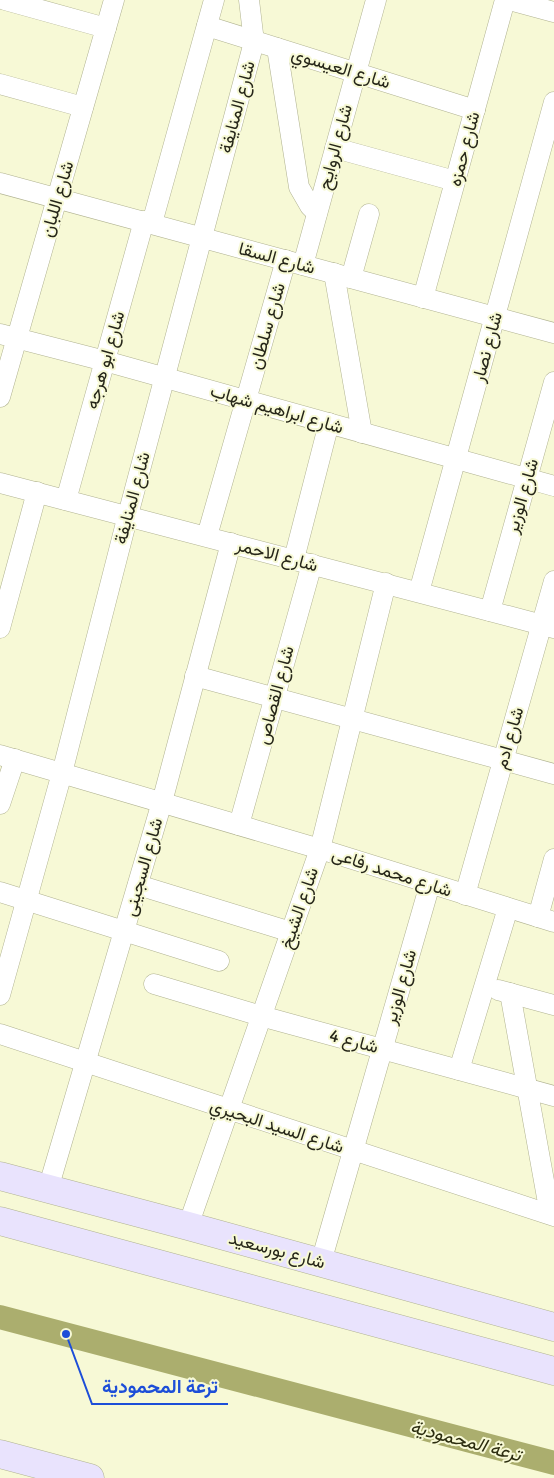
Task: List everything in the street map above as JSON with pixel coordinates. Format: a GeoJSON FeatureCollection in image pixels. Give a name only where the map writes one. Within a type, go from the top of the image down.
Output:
{"type":"FeatureCollection","features":[{"type":"Feature","properties":{"kind":"main road","name":"شارع بورسعيد"},"geometry":{"type":"LineString","coordinates":[[0,1176],[553,1323]]}},
{"type":"Feature","properties":{"kind":"main road"},"geometry":{"type":"LineString","coordinates":[[0,1221],[554,1371]]}},
{"type":"Feature","properties":{"kind":"main road"},"geometry":{"type":"LineString","coordinates":[[0,1454],[90,1478]]}},
{"type":"Feature","properties":{"kind":"street"},"geometry":{"type":"LineString","coordinates":[[5,0],[106,28]]}},
{"type":"Feature","properties":{"kind":"street","name":"شارع اللبان"},"geometry":{"type":"LineString","coordinates":[[0,397],[8,336],[57,199],[114,0]]}},
{"type":"Feature","properties":{"kind":"street","name":"شارع ابو هرجه"},"geometry":{"type":"LineString","coordinates":[[66,500],[105,361],[214,0]]}},
{"type":"Feature","properties":{"kind":"street","name":"شارع المنايفة"},"geometry":{"type":"LineString","coordinates":[[0,995],[62,773],[128,515],[254,42],[250,0]]}},
{"type":"Feature","properties":{"kind":"street","name":"شارع الروايح"},"geometry":{"type":"LineString","coordinates":[[294,263],[317,213],[376,0]]}},
{"type":"Feature","properties":{"kind":"street","name":"شارع حمزه"},"geometry":{"type":"LineString","coordinates":[[423,298],[505,0]]}},
{"type":"Feature","properties":{"kind":"street"},"geometry":{"type":"LineString","coordinates":[[509,0],[554,12]]}},
{"type":"Feature","properties":{"kind":"street","name":"شارع العيسوي"},"geometry":{"type":"LineString","coordinates":[[207,26],[475,110]]}},
{"type":"Feature","properties":{"kind":"street"},"geometry":{"type":"LineString","coordinates":[[277,48],[299,187],[304,197],[317,213]]}},
{"type":"Feature","properties":{"kind":"street"},"geometry":{"type":"LineString","coordinates":[[0,84],[83,107]]}},
{"type":"Feature","properties":{"kind":"street","name":"شارع نصار"},"geometry":{"type":"LineString","coordinates":[[419,592],[554,102]]}},
{"type":"Feature","properties":{"kind":"street"},"geometry":{"type":"LineString","coordinates":[[335,148],[455,181]]}},
{"type":"Feature","properties":{"kind":"street","name":"شارع السقا"},"geometry":{"type":"LineString","coordinates":[[0,183],[554,333]]}},
{"type":"Feature","properties":{"kind":"street"},"geometry":{"type":"LineString","coordinates":[[362,433],[343,276],[370,214]]}},
{"type":"Feature","properties":{"kind":"street","name":"شارع سلطان"},"geometry":{"type":"LineString","coordinates":[[206,536],[246,400],[294,263]]}},
{"type":"Feature","properties":{"kind":"street","name":"شارع ابراهيم شهاب"},"geometry":{"type":"LineString","coordinates":[[8,336],[105,361],[554,486]]}},
{"type":"Feature","properties":{"kind":"street","name":"شارع الوزير"},"geometry":{"type":"LineString","coordinates":[[490,611],[554,382]]}},
{"type":"Feature","properties":{"kind":"street","name":"شارع القصاص"},"geometry":{"type":"LineString","coordinates":[[239,825],[275,697],[329,424]]}},
{"type":"Feature","properties":{"kind":"street","name":"شارع الاحمر"},"geometry":{"type":"LineString","coordinates":[[0,483],[548,626]]}},
{"type":"Feature","properties":{"kind":"street"},"geometry":{"type":"LineString","coordinates":[[1,624],[37,492]]}},
{"type":"Feature","properties":{"kind":"street","name":"شارع السجينى"},"geometry":{"type":"LineString","coordinates":[[48,1189],[162,802],[231,543]]}},
{"type":"Feature","properties":{"kind":"street","name":"شارع ادم"},"geometry":{"type":"LineString","coordinates":[[465,895],[503,760],[548,626],[554,581]]}},
{"type":"Feature","properties":{"kind":"street","name":"شارع الشيخ"},"geometry":{"type":"LineString","coordinates":[[188,1226],[320,849],[386,584]]}},
{"type":"Feature","properties":{"kind":"street"},"geometry":{"type":"LineString","coordinates":[[195,676],[554,774]]}},
{"type":"Feature","properties":{"kind":"street"},"geometry":{"type":"LineString","coordinates":[[0,804],[8,757]]}},
{"type":"Feature","properties":{"kind":"street","name":"شارع محمد رفاعى"},"geometry":{"type":"LineString","coordinates":[[8,757],[320,849],[546,919]]}},
{"type":"Feature","properties":{"kind":"street"},"geometry":{"type":"LineString","coordinates":[[546,919],[554,859]]}},
{"type":"Feature","properties":{"kind":"street","name":"شارع الوزير"},"geometry":{"type":"LineString","coordinates":[[321,1262],[430,884]]}},
{"type":"Feature","properties":{"kind":"street"},"geometry":{"type":"LineString","coordinates":[[138,885],[291,932]]}},
{"type":"Feature","properties":{"kind":"street"},"geometry":{"type":"LineString","coordinates":[[0,892],[219,961]]}},
{"type":"Feature","properties":{"kind":"street"},"geometry":{"type":"LineString","coordinates":[[459,1070],[508,908]]}},
{"type":"Feature","properties":{"kind":"street","name":"شارع 4"},"geometry":{"type":"LineString","coordinates":[[154,984],[261,1016],[554,1096]]}},
{"type":"Feature","properties":{"kind":"street"},"geometry":{"type":"LineString","coordinates":[[484,986],[554,1005]]}},
{"type":"Feature","properties":{"kind":"street"},"geometry":{"type":"LineString","coordinates":[[510,993],[552,1215]]}},
{"type":"Feature","properties":{"kind":"street","name":"شارع السيد البحيري"},"geometry":{"type":"LineString","coordinates":[[0,1034],[552,1215]]}},
{"type":"Feature","properties":{"kind":"waterway","name":"ترعة المحمودية"},"geometry":{"type":"LineString","coordinates":[[0,1317],[554,1463]]}},
{"type":"Feature","properties":{"kind":"place","name":"ترعة المحمودية"},"geometry":{"type":"Point","coordinates":[66,1334]}}]}
